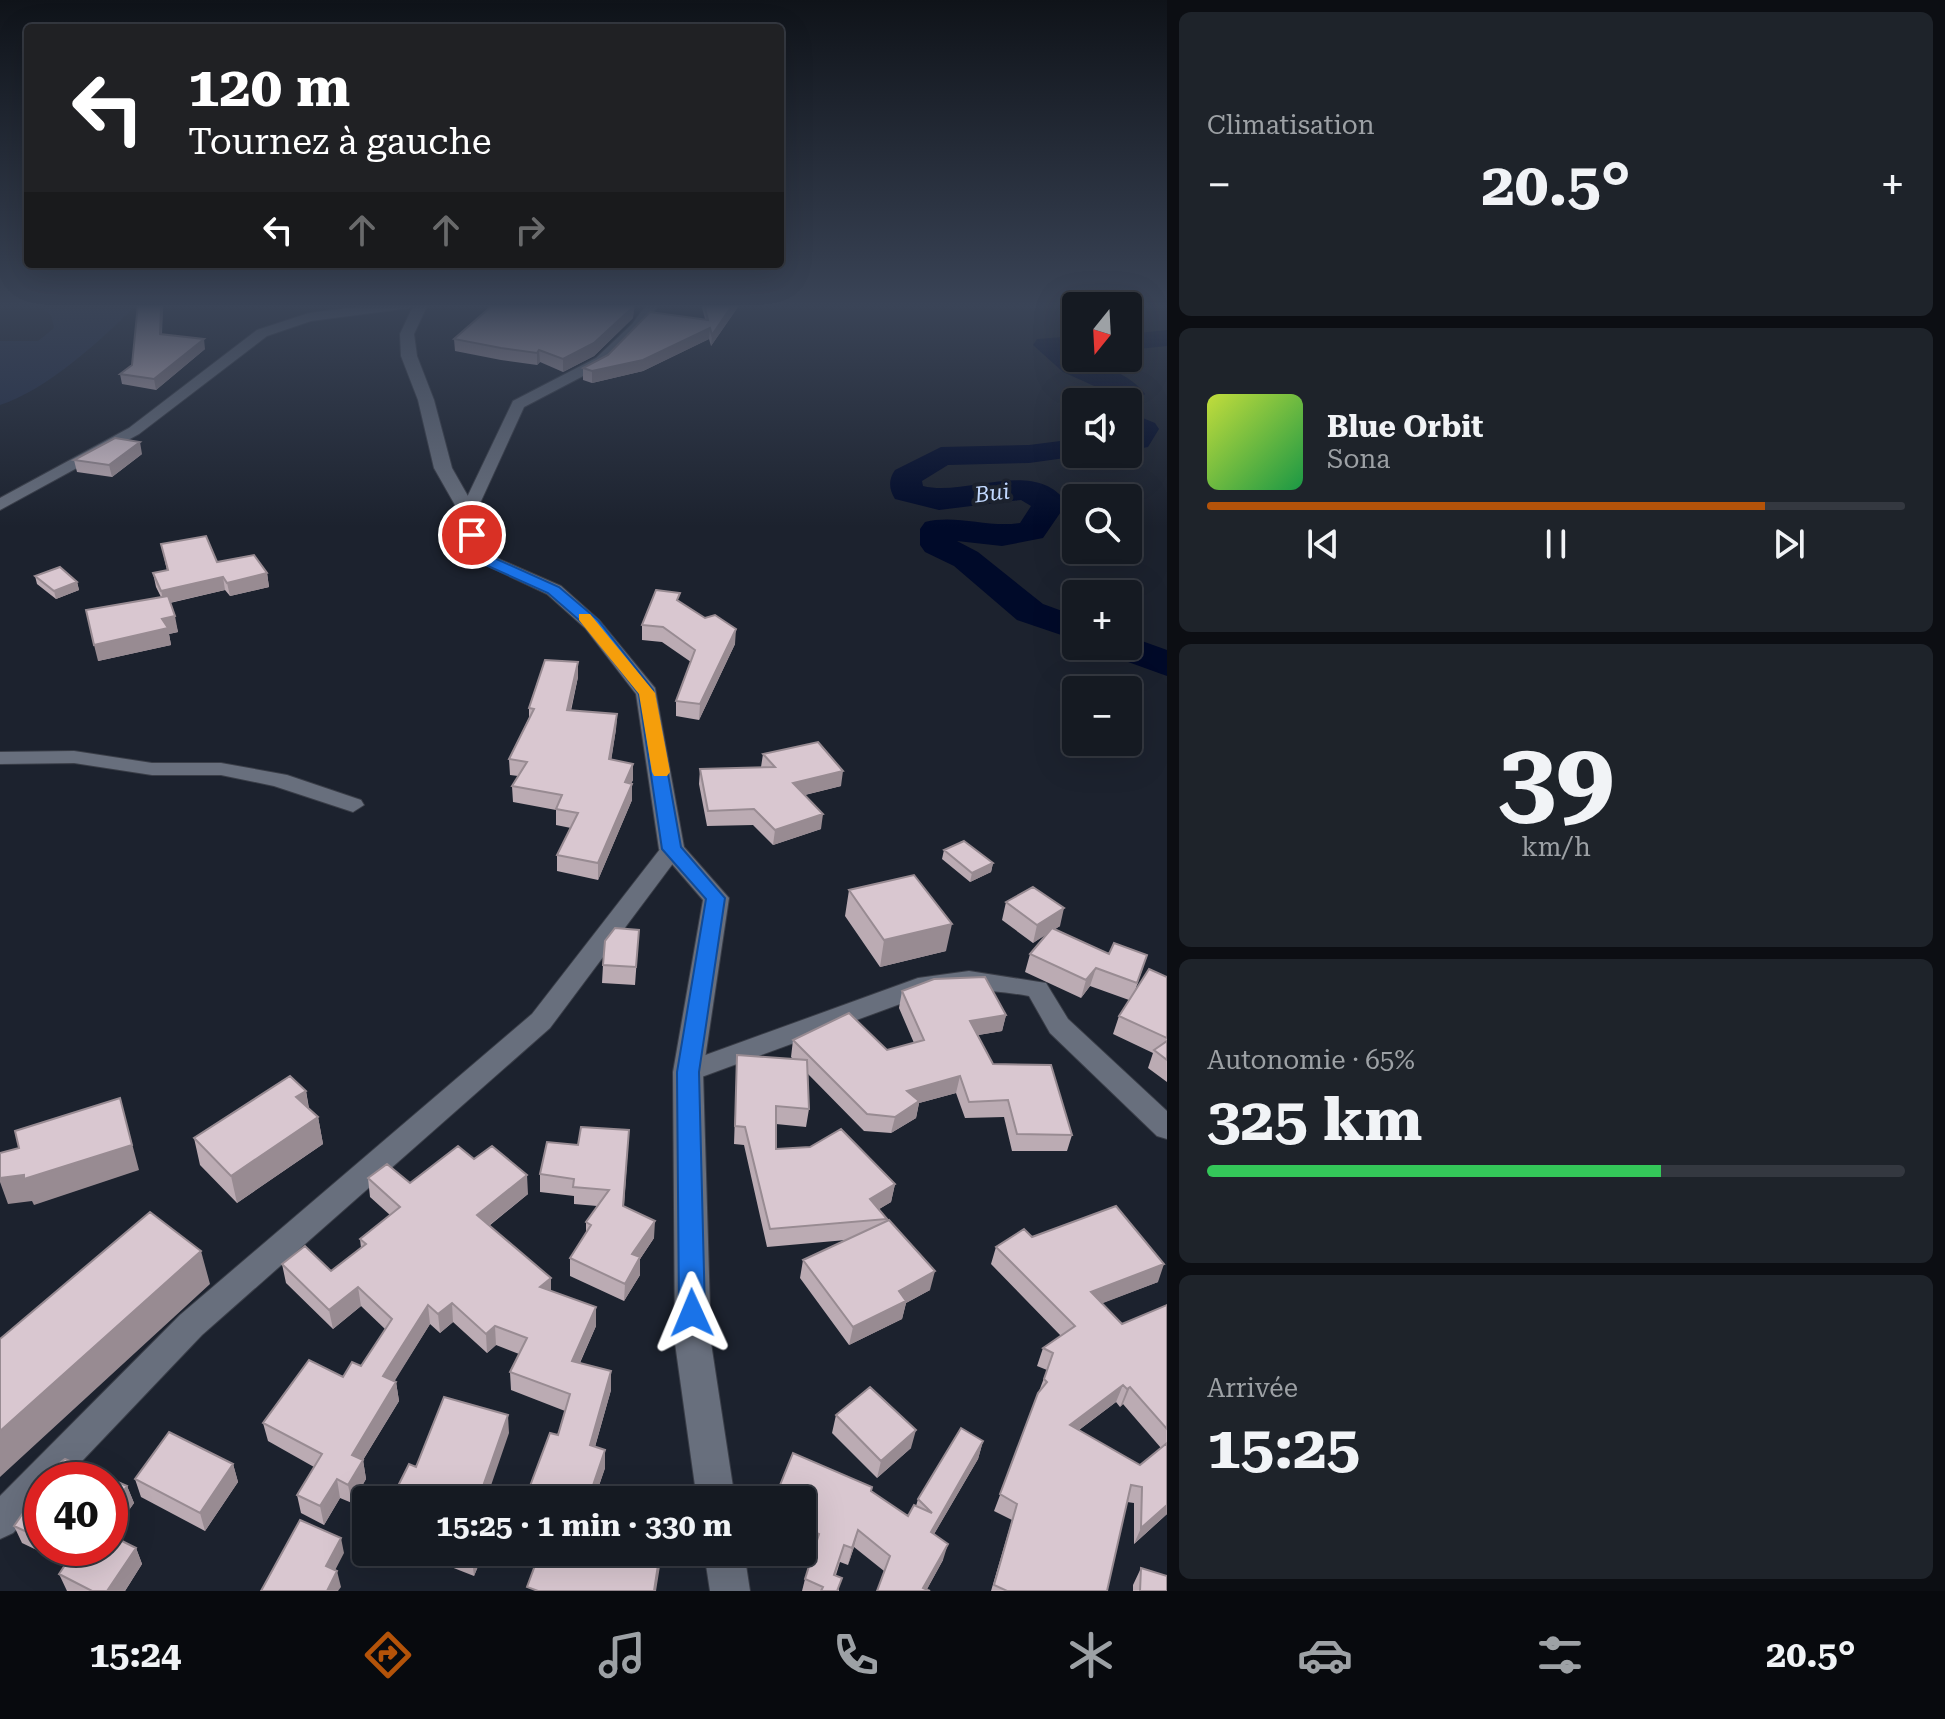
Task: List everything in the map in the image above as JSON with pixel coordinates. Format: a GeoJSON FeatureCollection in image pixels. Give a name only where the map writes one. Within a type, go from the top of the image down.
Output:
{"type":"FeatureCollection","features":[{"type":"Feature","properties":{"kind":"street"},"geometry":{"type":"LineString","coordinates":[[0,505],[134,431],[200,378]]}},
{"type":"Feature","properties":{"kind":"street"},"geometry":{"type":"LineString","coordinates":[[418,378],[443,468],[468,512],[472,535],[466,551],[554,590],[592,624],[647,693],[672,849],[716,898],[688,1072],[693,1343],[714,1486]]}},
{"type":"Feature","properties":{"kind":"street"},"geometry":{"type":"LineString","coordinates":[[468,512],[518,404],[568,378]]}},
{"type":"Feature","properties":{"kind":"street"},"geometry":{"type":"LineString","coordinates":[[0,758],[74,757],[152,769],[221,769],[279,780],[353,805]]}},
{"type":"Feature","properties":{"kind":"street"},"geometry":{"type":"LineString","coordinates":[[0,1521],[191,1325],[530,1032],[672,849]]}},
{"type":"Feature","properties":{"kind":"street"},"geometry":{"type":"LineString","coordinates":[[688,1072],[927,984],[962,978],[996,980],[1037,989],[1059,1026],[1167,1128]]}},
{"type":"Feature","properties":{"kind":"street"},"geometry":{"type":"LineString","coordinates":[[726,1566],[730,1591]]}},
{"type":"Feature","properties":{"kind":"shaded area"},"geometry":{"type":"Polygon","coordinates":[[[0,378],[50,378],[17,398],[0,405],[0,378]]]}},
{"type":"Feature","properties":{"kind":"building"},"geometry":{"type":"Polygon","coordinates":[[[115,438],[140,442],[109,465],[74,460],[115,438]]]}},
{"type":"Feature","properties":{"kind":"building"},"geometry":{"type":"Polygon","coordinates":[[[206,536],[217,562],[254,555],[267,573],[227,583],[223,577],[161,591],[153,573],[168,570],[161,544],[206,536]]]}},
{"type":"Feature","properties":{"kind":"building"},"geometry":{"type":"Polygon","coordinates":[[[60,567],[77,582],[54,591],[35,576],[60,567]]]}},
{"type":"Feature","properties":{"kind":"building"},"geometry":{"type":"Polygon","coordinates":[[[656,590],[680,593],[677,600],[705,618],[715,615],[736,629],[700,704],[676,701],[695,650],[663,627],[642,625],[656,590]]]}},
{"type":"Feature","properties":{"kind":"building"},"geometry":{"type":"Polygon","coordinates":[[[168,596],[175,616],[162,619],[168,628],[94,645],[86,610],[168,596]]]}},
{"type":"Feature","properties":{"kind":"building"},"geometry":{"type":"Polygon","coordinates":[[[545,660],[578,662],[567,710],[617,714],[609,759],[633,764],[625,782],[632,784],[598,863],[557,855],[578,813],[556,809],[562,795],[512,786],[527,762],[509,759],[534,709],[529,708],[545,660]]]}},
{"type":"Feature","properties":{"kind":"building"},"geometry":{"type":"Polygon","coordinates":[[[818,742],[843,771],[793,783],[823,814],[775,830],[754,809],[708,811],[700,769],[775,767],[763,754],[818,742]]]}},
{"type":"Feature","properties":{"kind":"building"},"geometry":{"type":"Polygon","coordinates":[[[964,841],[993,863],[972,873],[944,850],[964,841]]]}},
{"type":"Feature","properties":{"kind":"building"},"geometry":{"type":"Polygon","coordinates":[[[914,875],[952,924],[884,940],[849,890],[914,875]]]}},
{"type":"Feature","properties":{"kind":"building"},"geometry":{"type":"Polygon","coordinates":[[[1033,887],[1064,908],[1037,925],[1006,902],[1033,887]]]}},
{"type":"Feature","properties":{"kind":"building"},"geometry":{"type":"Polygon","coordinates":[[[615,928],[639,930],[636,967],[603,965],[605,941],[615,928]]]}},
{"type":"Feature","properties":{"kind":"building"},"geometry":{"type":"Polygon","coordinates":[[[1052,928],[1109,954],[1114,943],[1147,955],[1137,983],[1096,968],[1086,980],[1030,954],[1052,928]]]}},
{"type":"Feature","properties":{"kind":"building"},"geometry":{"type":"Polygon","coordinates":[[[1149,969],[1167,977],[1167,1038],[1119,1016],[1149,969]]]}},
{"type":"Feature","properties":{"kind":"building"},"geometry":{"type":"Polygon","coordinates":[[[985,977],[1006,1015],[970,1021],[993,1064],[1051,1065],[1072,1135],[1017,1134],[1008,1100],[969,1102],[960,1076],[907,1091],[919,1101],[895,1117],[867,1114],[793,1040],[849,1013],[887,1050],[924,1040],[902,991],[934,979],[985,977]]]}},
{"type":"Feature","properties":{"kind":"building"},"geometry":{"type":"Polygon","coordinates":[[[1167,1041],[1167,1060],[1154,1050],[1167,1041]]]}},
{"type":"Feature","properties":{"kind":"building"},"geometry":{"type":"Polygon","coordinates":[[[737,1055],[807,1060],[809,1109],[776,1106],[776,1149],[810,1147],[841,1129],[895,1184],[870,1199],[887,1219],[770,1229],[745,1127],[735,1126],[737,1055]]]}},
{"type":"Feature","properties":{"kind":"building"},"geometry":{"type":"Polygon","coordinates":[[[290,1076],[306,1091],[296,1097],[318,1117],[231,1176],[194,1138],[290,1076]]]}},
{"type":"Feature","properties":{"kind":"building"},"geometry":{"type":"Polygon","coordinates":[[[120,1098],[132,1145],[24,1179],[24,1175],[0,1178],[0,1153],[19,1148],[15,1131],[120,1098]]]}},
{"type":"Feature","properties":{"kind":"building"},"geometry":{"type":"Polygon","coordinates":[[[581,1127],[629,1130],[623,1206],[655,1221],[632,1254],[640,1257],[625,1284],[570,1258],[591,1225],[586,1222],[609,1190],[573,1187],[574,1179],[540,1174],[547,1142],[578,1145],[581,1127]]]}},
{"type":"Feature","properties":{"kind":"building"},"geometry":{"type":"Polygon","coordinates":[[[458,1146],[474,1159],[492,1146],[527,1175],[477,1215],[551,1278],[540,1287],[596,1307],[572,1361],[611,1371],[590,1445],[605,1450],[593,1486],[530,1486],[550,1433],[558,1435],[570,1394],[510,1372],[527,1338],[495,1326],[486,1334],[452,1303],[438,1314],[428,1305],[383,1376],[396,1382],[352,1455],[363,1460],[348,1485],[337,1479],[320,1506],[297,1495],[322,1454],[263,1423],[309,1360],[343,1377],[352,1362],[361,1366],[392,1319],[358,1287],[329,1310],[282,1264],[305,1246],[331,1271],[366,1244],[360,1239],[400,1207],[368,1178],[387,1164],[410,1183],[458,1146]]]}},
{"type":"Feature","properties":{"kind":"building"},"geometry":{"type":"Polygon","coordinates":[[[1116,1206],[1164,1264],[1091,1292],[1122,1324],[1167,1305],[1167,1429],[1130,1387],[1127,1389],[1123,1385],[1070,1425],[1140,1465],[1167,1443],[1167,1505],[1141,1528],[1142,1487],[1131,1485],[1107,1591],[1007,1591],[994,1585],[1017,1504],[1000,1494],[1038,1393],[1047,1382],[1044,1379],[1053,1353],[1043,1348],[1075,1326],[996,1247],[1024,1229],[1032,1237],[1116,1206]]]}},
{"type":"Feature","properties":{"kind":"building"},"geometry":{"type":"Polygon","coordinates":[[[150,1212],[201,1251],[0,1431],[0,1339],[150,1212]]]}},
{"type":"Feature","properties":{"kind":"building"},"geometry":{"type":"Polygon","coordinates":[[[889,1220],[935,1271],[899,1291],[906,1301],[853,1327],[803,1260],[889,1220]]]}},
{"type":"Feature","properties":{"kind":"building"},"geometry":{"type":"Polygon","coordinates":[[[870,1387],[916,1430],[881,1461],[836,1415],[870,1387]]]}},
{"type":"Feature","properties":{"kind":"building"},"geometry":{"type":"Polygon","coordinates":[[[444,1397],[508,1415],[483,1486],[398,1486],[409,1464],[416,1467],[444,1397]]]}},
{"type":"Feature","properties":{"kind":"building"},"geometry":{"type":"Polygon","coordinates":[[[961,1428],[983,1441],[931,1532],[948,1544],[923,1588],[930,1591],[877,1591],[890,1556],[858,1530],[852,1548],[844,1545],[834,1575],[842,1578],[837,1591],[821,1591],[823,1587],[805,1579],[809,1566],[816,1566],[819,1534],[816,1533],[816,1486],[780,1486],[793,1453],[872,1487],[871,1491],[908,1516],[914,1505],[932,1513],[918,1499],[961,1428]]]}},
{"type":"Feature","properties":{"kind":"building"},"geometry":{"type":"Polygon","coordinates":[[[169,1432],[233,1464],[200,1513],[135,1479],[169,1432]]]}},
{"type":"Feature","properties":{"kind":"building"},"geometry":{"type":"Polygon","coordinates":[[[24,1512],[24,1531],[14,1526],[24,1512]]]}},
{"type":"Feature","properties":{"kind":"building"},"geometry":{"type":"Polygon","coordinates":[[[300,1520],[341,1538],[326,1566],[337,1571],[327,1591],[261,1591],[300,1520]]]}},
{"type":"Feature","properties":{"kind":"building"},"geometry":{"type":"Polygon","coordinates":[[[128,1544],[136,1548],[128,1560],[128,1544]]]}},
{"type":"Feature","properties":{"kind":"building"},"geometry":{"type":"Polygon","coordinates":[[[64,1566],[124,1566],[107,1591],[92,1591],[59,1574],[64,1566]]]}},
{"type":"Feature","properties":{"kind":"building"},"geometry":{"type":"Polygon","coordinates":[[[535,1566],[658,1566],[654,1591],[538,1591],[527,1587],[535,1566]]]}},
{"type":"Feature","properties":{"kind":"building"},"geometry":{"type":"Polygon","coordinates":[[[1141,1568],[1167,1576],[1167,1591],[1140,1591],[1141,1568]]]}},
{"type":"Feature","properties":{"kind":"waterway","name":"Bui"},"geometry":{"type":"LineString","coordinates":[[1105,378],[1122,388]]}},
{"type":"Feature","properties":{"kind":"waterway","name":"Bui"},"geometry":{"type":"LineString","coordinates":[[1142,428],[1142,432]]}},
{"type":"Feature","properties":{"kind":"waterway","name":"Bui"},"geometry":{"type":"LineString","coordinates":[[1062,450],[1029,454],[941,456],[906,477],[907,492],[939,500],[1027,489],[1050,503],[1031,531],[1002,536],[937,529],[937,545],[966,559],[1030,612],[1062,624]]}},
{"type":"Feature","properties":{"kind":"waterway","name":"Bui"},"geometry":{"type":"LineString","coordinates":[[1142,654],[1167,664]]}},
{"type":"Feature","properties":{"kind":"slow traffic"},"geometry":{"type":"LineString","coordinates":[[585,617],[647,693],[661,772]]}},
{"type":"Feature","properties":{"kind":"route"},"geometry":{"type":"LineString","coordinates":[[472,535],[466,551],[554,590],[592,624],[647,693],[672,849],[716,898],[688,1072],[692,1313]]}}]}
